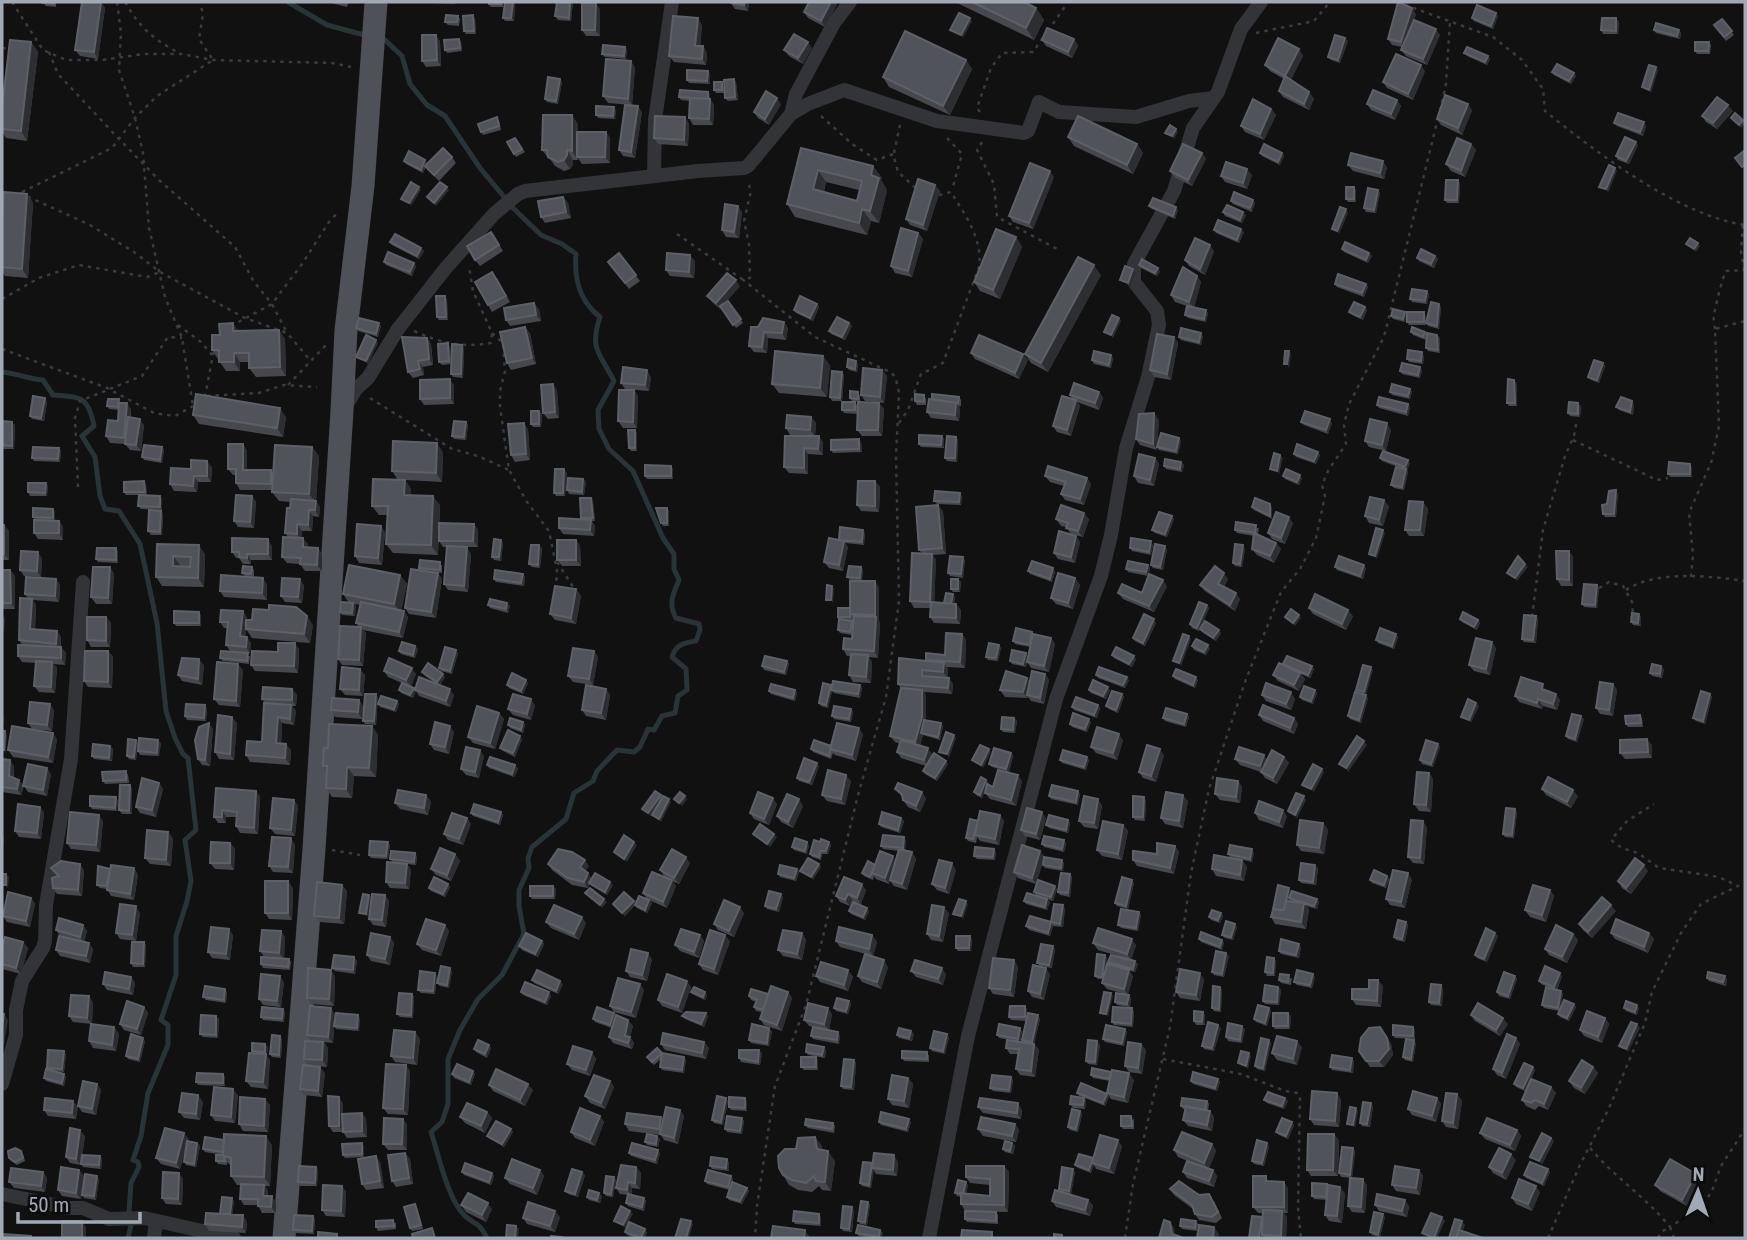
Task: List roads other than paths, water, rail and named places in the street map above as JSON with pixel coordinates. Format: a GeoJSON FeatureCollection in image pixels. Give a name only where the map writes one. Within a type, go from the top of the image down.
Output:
{"type":"FeatureCollection","features":[{"type":"Feature","properties":{"kind":"main road"},"geometry":{"type":"LineString","coordinates":[[284,1238],[314,849],[346,330],[363,186],[376,11]]}},
{"type":"Feature","properties":{"kind":"street"},"geometry":{"type":"LineString","coordinates":[[654,176],[655,120],[672,2]]}},
{"type":"Feature","properties":{"kind":"street"},"geometry":{"type":"LineString","coordinates":[[791,114],[796,94],[834,23],[850,2]]}},
{"type":"Feature","properties":{"kind":"street"},"geometry":{"type":"LineString","coordinates":[[929,1238],[968,1036],[1056,699],[1101,576],[1126,448],[1148,377],[1159,326],[1157,311],[1134,282],[1134,264],[1174,191],[1194,128],[1214,98],[1237,36],[1261,2]]}},
{"type":"Feature","properties":{"kind":"street"},"geometry":{"type":"LineString","coordinates":[[342,411],[358,387],[368,378],[401,325],[494,214],[521,192],[744,168],[791,114],[844,90],[937,121],[1026,133],[1039,103],[1059,112],[1136,117],[1189,101],[1214,98]]}},
{"type":"Feature","properties":{"kind":"street"},"geometry":{"type":"LineString","coordinates":[[2,1084],[16,1035],[16,1010],[22,981],[45,941],[46,905],[71,759],[83,582]]}},
{"type":"Feature","properties":{"kind":"street"},"geometry":{"type":"LineString","coordinates":[[2,1194],[68,1208],[83,1208],[109,1220],[144,1218],[234,1238]]}},
{"type":"Feature","properties":{"kind":"street"},"geometry":{"type":"LineString","coordinates":[[154,1238],[156,1221]]}},
{"type":"Feature","properties":{"kind":"waterway"},"geometry":{"type":"LineString","coordinates":[[288,2],[327,25],[368,36]]}},
{"type":"Feature","properties":{"kind":"waterway"},"geometry":{"type":"LineString","coordinates":[[378,38],[385,40],[402,56],[410,84],[427,105],[445,116],[480,168],[505,198]]}},
{"type":"Feature","properties":{"kind":"waterway"},"geometry":{"type":"LineString","coordinates":[[487,1238],[479,1226],[464,1215],[453,1198],[431,1132],[442,1122],[448,1104],[448,1059],[460,1030],[478,999],[502,975],[524,934],[519,890],[529,868],[528,858],[532,847],[566,819],[574,793],[593,781],[597,771],[617,750],[634,752],[640,747],[648,729],[654,730],[662,716],[675,713],[678,696],[687,690],[686,669],[672,657],[681,645],[696,641],[700,630],[699,624],[676,618],[672,604],[679,580],[674,569],[674,554],[663,538],[633,471],[609,449],[599,429],[598,410],[614,381],[596,344],[600,317],[587,304],[579,289],[576,254],[562,244],[541,235],[513,208]]}},
{"type":"Feature","properties":{"kind":"waterway"},"geometry":{"type":"LineString","coordinates":[[2,372],[43,380],[53,395],[77,398],[89,409],[94,426],[82,436],[95,457],[100,496],[105,509],[119,511],[140,544],[157,623],[166,711],[175,738],[188,758],[196,830],[185,840],[191,881],[176,936],[176,975],[161,1020],[168,1025],[168,1045],[148,1093],[141,1136],[133,1160],[138,1162],[139,1167],[131,1183],[129,1212]]}},
{"type":"Feature","properties":{"kind":"waterway"},"geometry":{"type":"LineString","coordinates":[[128,1238],[131,1225]]}}]}
